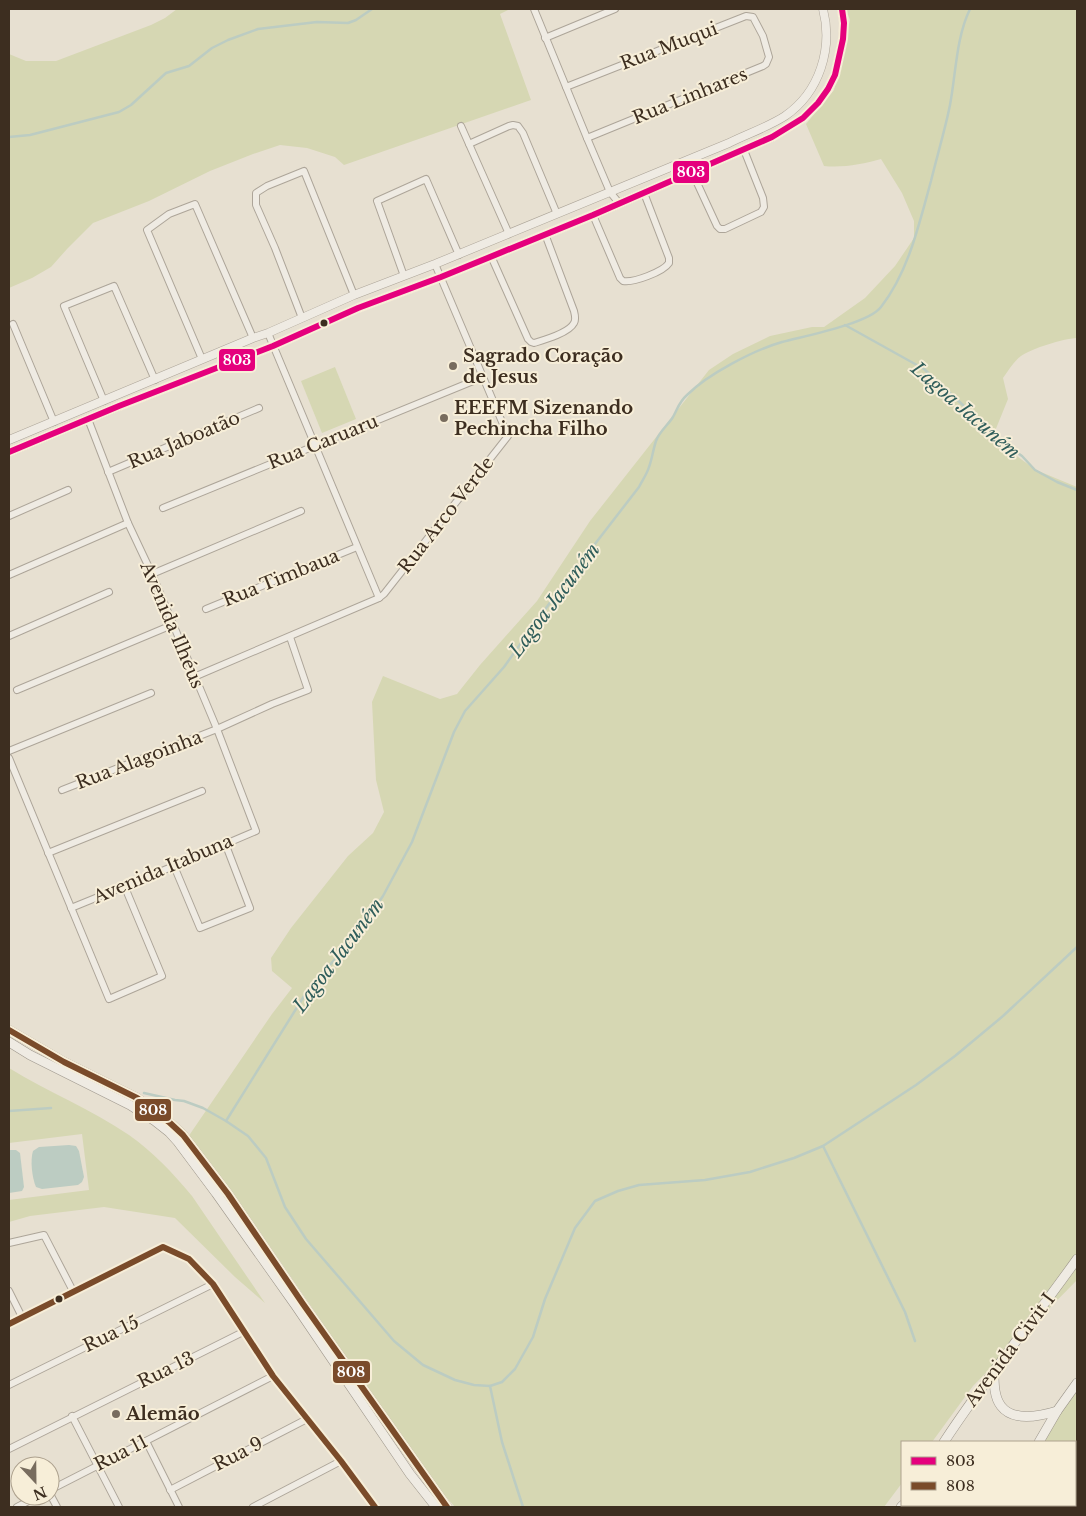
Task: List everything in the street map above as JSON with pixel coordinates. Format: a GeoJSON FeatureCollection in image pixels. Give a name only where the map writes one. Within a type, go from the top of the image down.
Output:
{"type":"FeatureCollection","features":[{"type":"Feature","properties":{"kind":"main road"},"geometry":{"type":"LineString","coordinates":[[9,1030],[64,1062],[138,1098],[169,1122],[193,1146],[447,1507]]}},
{"type":"Feature","properties":{"kind":"main road"},"geometry":{"type":"LineString","coordinates":[[9,1042],[30,1056],[130,1105],[155,1121],[173,1137],[216,1193],[410,1474],[436,1507]]}},
{"type":"Feature","properties":{"kind":"main road","name":"Avenida Civit I"},"geometry":{"type":"LineString","coordinates":[[945,1441],[964,1411],[1077,1259]]}},
{"type":"Feature","properties":{"kind":"main road"},"geometry":{"type":"LineString","coordinates":[[994,1372],[995,1391],[1001,1406],[1013,1415],[1043,1415],[1057,1410]]}},
{"type":"Feature","properties":{"kind":"main road"},"geometry":{"type":"LineString","coordinates":[[1040,1441],[1057,1410],[1077,1383]]}},
{"type":"Feature","properties":{"kind":"street"},"geometry":{"type":"LineString","coordinates":[[534,9],[610,192],[619,203]]}},
{"type":"Feature","properties":{"kind":"street"},"geometry":{"type":"LineString","coordinates":[[545,38],[615,9]]}},
{"type":"Feature","properties":{"kind":"street"},"geometry":{"type":"LineString","coordinates":[[9,440],[268,333],[354,295],[435,264],[698,156],[770,124],[786,115],[797,105],[814,82],[822,66],[826,52],[826,25],[823,9]]}},
{"type":"Feature","properties":{"kind":"street"},"geometry":{"type":"LineString","coordinates":[[9,452],[273,346],[358,308],[441,277],[644,193],[744,150],[791,126],[803,118],[818,103],[835,75],[843,39],[842,9]]}},
{"type":"Feature","properties":{"kind":"street","name":"Rua Muqui"},"geometry":{"type":"LineString","coordinates":[[566,87],[746,16],[753,17],[763,36]]}},
{"type":"Feature","properties":{"kind":"street","name":"Rua Linhares"},"geometry":{"type":"LineString","coordinates":[[587,138],[763,66],[769,57],[763,36]]}},
{"type":"Feature","properties":{"kind":"street"},"geometry":{"type":"LineString","coordinates":[[461,126],[508,234]]}},
{"type":"Feature","properties":{"kind":"street"},"geometry":{"type":"LineString","coordinates":[[469,144],[509,126],[518,126],[523,133],[557,214]]}},
{"type":"Feature","properties":{"kind":"street"},"geometry":{"type":"LineString","coordinates":[[692,172],[718,227],[724,229],[746,220],[761,212],[764,203],[744,150]]}},
{"type":"Feature","properties":{"kind":"street"},"geometry":{"type":"LineString","coordinates":[[698,156],[702,168]]}},
{"type":"Feature","properties":{"kind":"street"},"geometry":{"type":"LineString","coordinates":[[302,318],[256,205],[256,192],[280,181],[304,171],[354,295]]}},
{"type":"Feature","properties":{"kind":"street"},"geometry":{"type":"LineString","coordinates":[[404,276],[378,201],[426,180],[458,254]]}},
{"type":"Feature","properties":{"kind":"street"},"geometry":{"type":"LineString","coordinates":[[593,214],[621,280],[624,282],[631,281],[667,267],[669,261],[644,193]]}},
{"type":"Feature","properties":{"kind":"street"},"geometry":{"type":"LineString","coordinates":[[202,360],[148,230],[169,214],[195,204],[253,338]]}},
{"type":"Feature","properties":{"kind":"street"},"geometry":{"type":"LineString","coordinates":[[492,256],[528,339],[534,343],[557,335],[573,326],[575,318],[544,234]]}},
{"type":"Feature","properties":{"kind":"street","name":"Rua Arco Verde"},"geometry":{"type":"LineString","coordinates":[[378,598],[384,594],[508,436],[435,264]]}},
{"type":"Feature","properties":{"kind":"street"},"geometry":{"type":"LineString","coordinates":[[104,401],[64,306],[114,286],[155,380]]}},
{"type":"Feature","properties":{"kind":"street"},"geometry":{"type":"LineString","coordinates":[[13,324],[54,422]]}},
{"type":"Feature","properties":{"kind":"street"},"geometry":{"type":"LineString","coordinates":[[194,677],[378,598],[268,333]]}},
{"type":"Feature","properties":{"kind":"street","name":"Rua Caruaru"},"geometry":{"type":"LineString","coordinates":[[163,508],[482,377]]}},
{"type":"Feature","properties":{"kind":"street","name":"Rua Jaboatão"},"geometry":{"type":"LineString","coordinates":[[108,472],[259,408]]}},
{"type":"Feature","properties":{"kind":"street","name":"Avenida Ilhéus"},"geometry":{"type":"LineString","coordinates":[[88,419],[128,523],[152,574],[256,830]]}},
{"type":"Feature","properties":{"kind":"street"},"geometry":{"type":"LineString","coordinates":[[9,516],[68,490]]}},
{"type":"Feature","properties":{"kind":"street"},"geometry":{"type":"LineString","coordinates":[[152,574],[301,511]]}},
{"type":"Feature","properties":{"kind":"street"},"geometry":{"type":"LineString","coordinates":[[9,575],[128,523]]}},
{"type":"Feature","properties":{"kind":"street","name":"Rua Timbaua"},"geometry":{"type":"LineString","coordinates":[[206,609],[357,547]]}},
{"type":"Feature","properties":{"kind":"street"},"geometry":{"type":"LineString","coordinates":[[9,636],[109,592]]}},
{"type":"Feature","properties":{"kind":"street"},"geometry":{"type":"LineString","coordinates":[[17,690],[172,625]]}},
{"type":"Feature","properties":{"kind":"street","name":"Rua Alagoinha"},"geometry":{"type":"LineString","coordinates":[[62,790],[308,690],[290,636]]}},
{"type":"Feature","properties":{"kind":"street"},"geometry":{"type":"LineString","coordinates":[[9,751],[151,694]]}},
{"type":"Feature","properties":{"kind":"street"},"geometry":{"type":"LineString","coordinates":[[9,758],[109,999],[162,976],[124,886]]}},
{"type":"Feature","properties":{"kind":"street"},"geometry":{"type":"LineString","coordinates":[[48,853],[202,790]]}},
{"type":"Feature","properties":{"kind":"street","name":"Avenida Itabuna"},"geometry":{"type":"LineString","coordinates":[[71,908],[256,830]]}},
{"type":"Feature","properties":{"kind":"street"},"geometry":{"type":"LineString","coordinates":[[174,866],[200,928],[250,908],[225,843]]}},
{"type":"Feature","properties":{"kind":"street"},"geometry":{"type":"LineString","coordinates":[[9,1243],[44,1235],[73,1291]]}},
{"type":"Feature","properties":{"kind":"street"},"geometry":{"type":"LineString","coordinates":[[9,1324],[163,1247],[189,1259],[213,1284],[273,1376],[341,1461],[373,1507]]}},
{"type":"Feature","properties":{"kind":"street","name":"Rua 15"},"geometry":{"type":"LineString","coordinates":[[9,1385],[213,1284]]}},
{"type":"Feature","properties":{"kind":"street"},"geometry":{"type":"LineString","coordinates":[[9,1291],[22,1317]]}},
{"type":"Feature","properties":{"kind":"street","name":"Rua 13"},"geometry":{"type":"LineString","coordinates":[[9,1449],[243,1332]]}},
{"type":"Feature","properties":{"kind":"street","name":"Rua 11"},"geometry":{"type":"LineString","coordinates":[[60,1485],[273,1376]]}},
{"type":"Feature","properties":{"kind":"street"},"geometry":{"type":"LineString","coordinates":[[72,1416],[119,1507]]}},
{"type":"Feature","properties":{"kind":"street","name":"Rua 9"},"geometry":{"type":"LineString","coordinates":[[170,1490],[307,1419]]}},
{"type":"Feature","properties":{"kind":"street"},"geometry":{"type":"LineString","coordinates":[[146,1441],[179,1507]]}},
{"type":"Feature","properties":{"kind":"street"},"geometry":{"type":"LineString","coordinates":[[253,1507],[341,1461]]}},
{"type":"Feature","properties":{"kind":"green space"},"geometry":{"type":"Polygon","coordinates":[[[177,9],[510,9],[500,14],[531,100],[344,165],[335,157],[307,148],[280,145],[253,154],[210,171],[149,201],[93,223],[51,267],[9,288],[9,54],[26,61],[56,61],[151,25],[177,9]]]}},
{"type":"Feature","properties":{"kind":"green space"},"geometry":{"type":"Polygon","coordinates":[[[846,9],[1077,9],[1077,338],[1056,342],[1033,350],[1021,356],[1014,363],[1003,378],[1008,399],[993,436],[1036,470],[1077,487],[1077,1280],[973,1386],[933,1441],[901,1441],[901,1484],[884,1507],[455,1507],[430,1479],[253,1222],[188,1137],[272,1014],[292,988],[272,971],[271,958],[291,928],[348,856],[373,833],[384,812],[376,780],[372,702],[383,676],[440,699],[457,694],[537,601],[590,521],[709,370],[733,354],[770,336],[812,327],[824,327],[865,298],[895,266],[914,238],[914,221],[902,193],[881,159],[853,165],[824,166],[806,124],[834,90],[850,20],[846,9]]]}},
{"type":"Feature","properties":{"kind":"green space"},"geometry":{"type":"Polygon","coordinates":[[[335,367],[356,419],[322,433],[301,381],[335,367]]]}},
{"type":"Feature","properties":{"kind":"green space"},"geometry":{"type":"Polygon","coordinates":[[[9,1068],[115,1126],[154,1156],[192,1196],[265,1303],[235,1277],[175,1218],[104,1207],[30,1216],[9,1222],[9,1200],[89,1190],[82,1134],[9,1143],[9,1068]]]}},
{"type":"Feature","properties":{"kind":"green space"},"geometry":{"type":"Polygon","coordinates":[[[1077,1380],[1077,1507],[1003,1507],[1076,1506],[1076,1441],[1045,1441],[1077,1380]]]}},
{"type":"Feature","properties":{"kind":"shaded area"},"geometry":{"type":"Polygon","coordinates":[[[76,1146],[79,1151],[84,1177],[82,1182],[78,1185],[42,1189],[36,1187],[32,1169],[33,1151],[39,1147],[76,1146]]]}},
{"type":"Feature","properties":{"kind":"shaded area"},"geometry":{"type":"Polygon","coordinates":[[[9,1150],[16,1150],[20,1153],[24,1187],[22,1191],[9,1193],[9,1150]]]}},
{"type":"Feature","properties":{"kind":"waterway"},"geometry":{"type":"LineString","coordinates":[[9,137],[30,135],[119,112],[131,105],[166,73],[189,66],[212,48],[258,29],[317,22],[348,23],[372,9]]}},
{"type":"Feature","properties":{"kind":"waterway","name":"Lagoa Jacuném"},"geometry":{"type":"LineString","coordinates":[[226,1121],[306,993],[358,932],[383,896],[412,842],[454,732],[465,711],[504,667],[554,597],[639,487],[648,470],[657,438],[673,417],[682,400],[696,387],[719,371],[758,351],[782,342],[835,329],[863,319],[881,307],[891,293],[906,263],[922,214],[948,114],[962,32],[970,9]]}},
{"type":"Feature","properties":{"kind":"waterway","name":"Lagoa Jacuném"},"geometry":{"type":"LineString","coordinates":[[845,325],[924,369],[1005,444],[1022,456],[1035,470],[1077,490]]}},
{"type":"Feature","properties":{"kind":"waterway"},"geometry":{"type":"LineString","coordinates":[[144,1093],[184,1101],[203,1108],[248,1136],[266,1158],[285,1207],[306,1239],[394,1341],[423,1365],[455,1380],[474,1385],[490,1386],[502,1382],[515,1369],[533,1337],[545,1299],[575,1228],[595,1201],[618,1191],[639,1185],[705,1180],[750,1172],[794,1158],[823,1146],[916,1085],[955,1056],[1003,1016],[1077,947]]}},
{"type":"Feature","properties":{"kind":"waterway","name":"Lagoa Jacuném"},"geometry":{"type":"LineString","coordinates":[[9,1111],[51,1108]]}},
{"type":"Feature","properties":{"kind":"waterway"},"geometry":{"type":"LineString","coordinates":[[823,1146],[905,1312],[915,1341]]}},
{"type":"Feature","properties":{"kind":"waterway"},"geometry":{"type":"LineString","coordinates":[[490,1386],[502,1442],[523,1507]]}},
{"type":"Feature","properties":{"kind":"transit line","name":"803"},"geometry":{"type":"LineString","coordinates":[[9,452],[119,406],[273,346],[358,308],[441,277],[593,215],[772,137],[803,118],[818,103],[828,89],[835,75],[843,39],[844,23],[842,9]]}},
{"type":"Feature","properties":{"kind":"transit line","name":"808"},"geometry":{"type":"LineString","coordinates":[[9,1030],[64,1062],[137,1098],[183,1135],[228,1194],[303,1304],[447,1507]]}},
{"type":"Feature","properties":{"kind":"transit line","name":"808"},"geometry":{"type":"LineString","coordinates":[[9,1324],[163,1247],[189,1259],[213,1284],[273,1376],[375,1507]]}},
{"type":"Feature","properties":{"kind":"place","name":"Sagrado Coração de Jesus"},"geometry":{"type":"Point","coordinates":[453,366]}},
{"type":"Feature","properties":{"kind":"place","name":"EEEFM Sizenando Pechincha Filho"},"geometry":{"type":"Point","coordinates":[444,418]}},
{"type":"Feature","properties":{"kind":"place","name":"Alemão"},"geometry":{"type":"Point","coordinates":[116,1414]}}]}
